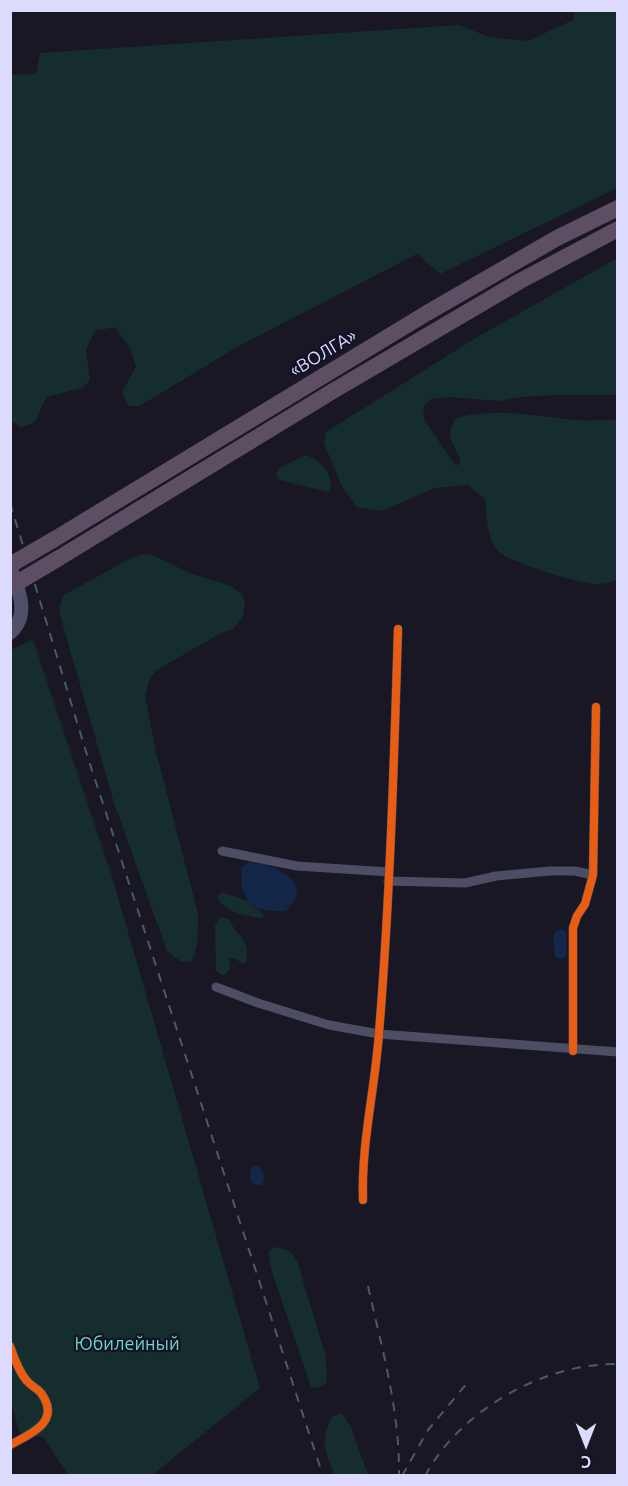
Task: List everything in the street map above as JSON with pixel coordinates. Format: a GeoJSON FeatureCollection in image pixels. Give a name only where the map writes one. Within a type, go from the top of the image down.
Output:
{"type":"FeatureCollection","features":[{"type":"Feature","properties":{"kind":"highway","name":"«ВОЛГА»"},"geometry":{"type":"LineString","coordinates":[[10,566],[484,280],[556,238],[618,208]]}},
{"type":"Feature","properties":{"kind":"highway"},"geometry":{"type":"LineString","coordinates":[[10,587],[333,391],[510,287],[618,229]]}},
{"type":"Feature","properties":{"kind":"main road"},"geometry":{"type":"LineString","coordinates":[[10,566],[22,611],[20,622],[10,633]]}},
{"type":"Feature","properties":{"kind":"street"},"geometry":{"type":"LineString","coordinates":[[363,1200],[362,1162],[379,1034],[389,877],[398,628]]}},
{"type":"Feature","properties":{"kind":"street"},"geometry":{"type":"LineString","coordinates":[[573,1051],[573,928],[585,904],[592,875],[596,707]]}},
{"type":"Feature","properties":{"kind":"street"},"geometry":{"type":"LineString","coordinates":[[222,850],[297,866],[465,883],[496,876],[550,871],[575,871],[592,875]]}},
{"type":"Feature","properties":{"kind":"street"},"geometry":{"type":"LineString","coordinates":[[216,987],[310,1019],[379,1034],[573,1051],[618,1052]]}},
{"type":"Feature","properties":{"kind":"street"},"geometry":{"type":"LineString","coordinates":[[10,1347],[26,1381],[40,1392],[46,1402],[47,1416],[38,1430],[10,1445]]}},
{"type":"Feature","properties":{"kind":"green space"},"geometry":{"type":"Polygon","coordinates":[[[575,11],[617,11],[617,188],[440,274],[417,254],[237,347],[140,406],[128,406],[122,392],[136,367],[130,348],[115,327],[95,331],[86,350],[90,380],[83,388],[46,397],[35,422],[21,428],[11,420],[11,75],[36,74],[40,53],[459,25],[489,37],[528,41],[573,20],[575,11]]]}},
{"type":"Feature","properties":{"kind":"green space"},"geometry":{"type":"Polygon","coordinates":[[[617,258],[617,395],[554,395],[500,401],[449,397],[431,399],[423,408],[425,421],[456,466],[461,462],[451,440],[450,431],[456,418],[501,413],[576,420],[617,420],[617,580],[599,584],[578,581],[506,557],[499,552],[492,540],[485,499],[468,485],[435,488],[382,511],[357,507],[343,489],[324,443],[326,432],[474,339],[617,258]]]}},
{"type":"Feature","properties":{"kind":"green space"},"geometry":{"type":"Polygon","coordinates":[[[306,455],[321,464],[328,473],[331,489],[328,492],[279,480],[276,474],[279,468],[306,455]]]}},
{"type":"Feature","properties":{"kind":"green space"},"geometry":{"type":"Polygon","coordinates":[[[144,554],[155,556],[192,574],[231,586],[241,593],[245,603],[243,617],[233,629],[219,634],[157,670],[150,678],[145,696],[156,752],[198,913],[197,944],[191,962],[180,961],[167,951],[114,803],[60,615],[60,605],[64,595],[131,558],[144,554]]]}},
{"type":"Feature","properties":{"kind":"green space","name":"Юбилейный"},"geometry":{"type":"Polygon","coordinates":[[[30,640],[34,642],[111,873],[260,1388],[152,1475],[68,1475],[43,1437],[21,1436],[11,1405],[10,651],[30,640]]]}},
{"type":"Feature","properties":{"kind":"green space"},"geometry":{"type":"Polygon","coordinates":[[[222,892],[248,901],[264,916],[261,918],[249,916],[230,910],[217,897],[222,892]]]}},
{"type":"Feature","properties":{"kind":"green space"},"geometry":{"type":"Polygon","coordinates":[[[221,917],[229,919],[247,949],[246,964],[235,958],[229,958],[230,968],[224,976],[216,971],[215,925],[221,917]]]}},
{"type":"Feature","properties":{"kind":"green space"},"geometry":{"type":"Polygon","coordinates":[[[273,1247],[288,1251],[298,1264],[326,1357],[327,1382],[318,1388],[311,1387],[271,1269],[268,1253],[273,1247]]]}},
{"type":"Feature","properties":{"kind":"green space"},"geometry":{"type":"Polygon","coordinates":[[[342,1413],[351,1427],[368,1475],[334,1475],[326,1452],[325,1440],[332,1417],[342,1413]]]}},
{"type":"Feature","properties":{"kind":"water"},"geometry":{"type":"Polygon","coordinates":[[[249,862],[280,871],[295,883],[297,891],[286,911],[257,908],[246,898],[241,880],[241,868],[249,862]]]}},
{"type":"Feature","properties":{"kind":"water"},"geometry":{"type":"Polygon","coordinates":[[[562,929],[566,932],[567,953],[561,959],[555,957],[553,937],[556,931],[562,929]]]}},
{"type":"Feature","properties":{"kind":"water"},"geometry":{"type":"Polygon","coordinates":[[[258,1166],[263,1171],[264,1180],[261,1185],[254,1184],[250,1176],[252,1167],[258,1166]]]}},
{"type":"Feature","properties":{"kind":"railway"},"geometry":{"type":"LineString","coordinates":[[10,503],[87,755],[323,1476]]}},
{"type":"Feature","properties":{"kind":"railway"},"geometry":{"type":"LineString","coordinates":[[368,1286],[397,1428],[399,1476]]}},
{"type":"Feature","properties":{"kind":"railway"},"geometry":{"type":"LineString","coordinates":[[425,1476],[440,1452],[460,1431],[482,1411],[507,1395],[562,1372],[590,1366],[618,1364]]}},
{"type":"Feature","properties":{"kind":"railway"},"geometry":{"type":"LineString","coordinates":[[402,1476],[428,1430],[468,1382]]}},
{"type":"Feature","properties":{"kind":"cycle path"},"geometry":{"type":"LineString","coordinates":[[363,1200],[364,1158],[383,982],[398,629]]}},
{"type":"Feature","properties":{"kind":"cycle path"},"geometry":{"type":"LineString","coordinates":[[573,1051],[573,928],[585,904],[593,875],[596,707]]}},
{"type":"Feature","properties":{"kind":"cycle path"},"geometry":{"type":"LineString","coordinates":[[10,1346],[22,1373],[47,1403],[48,1412],[41,1426],[10,1445]]}}]}
